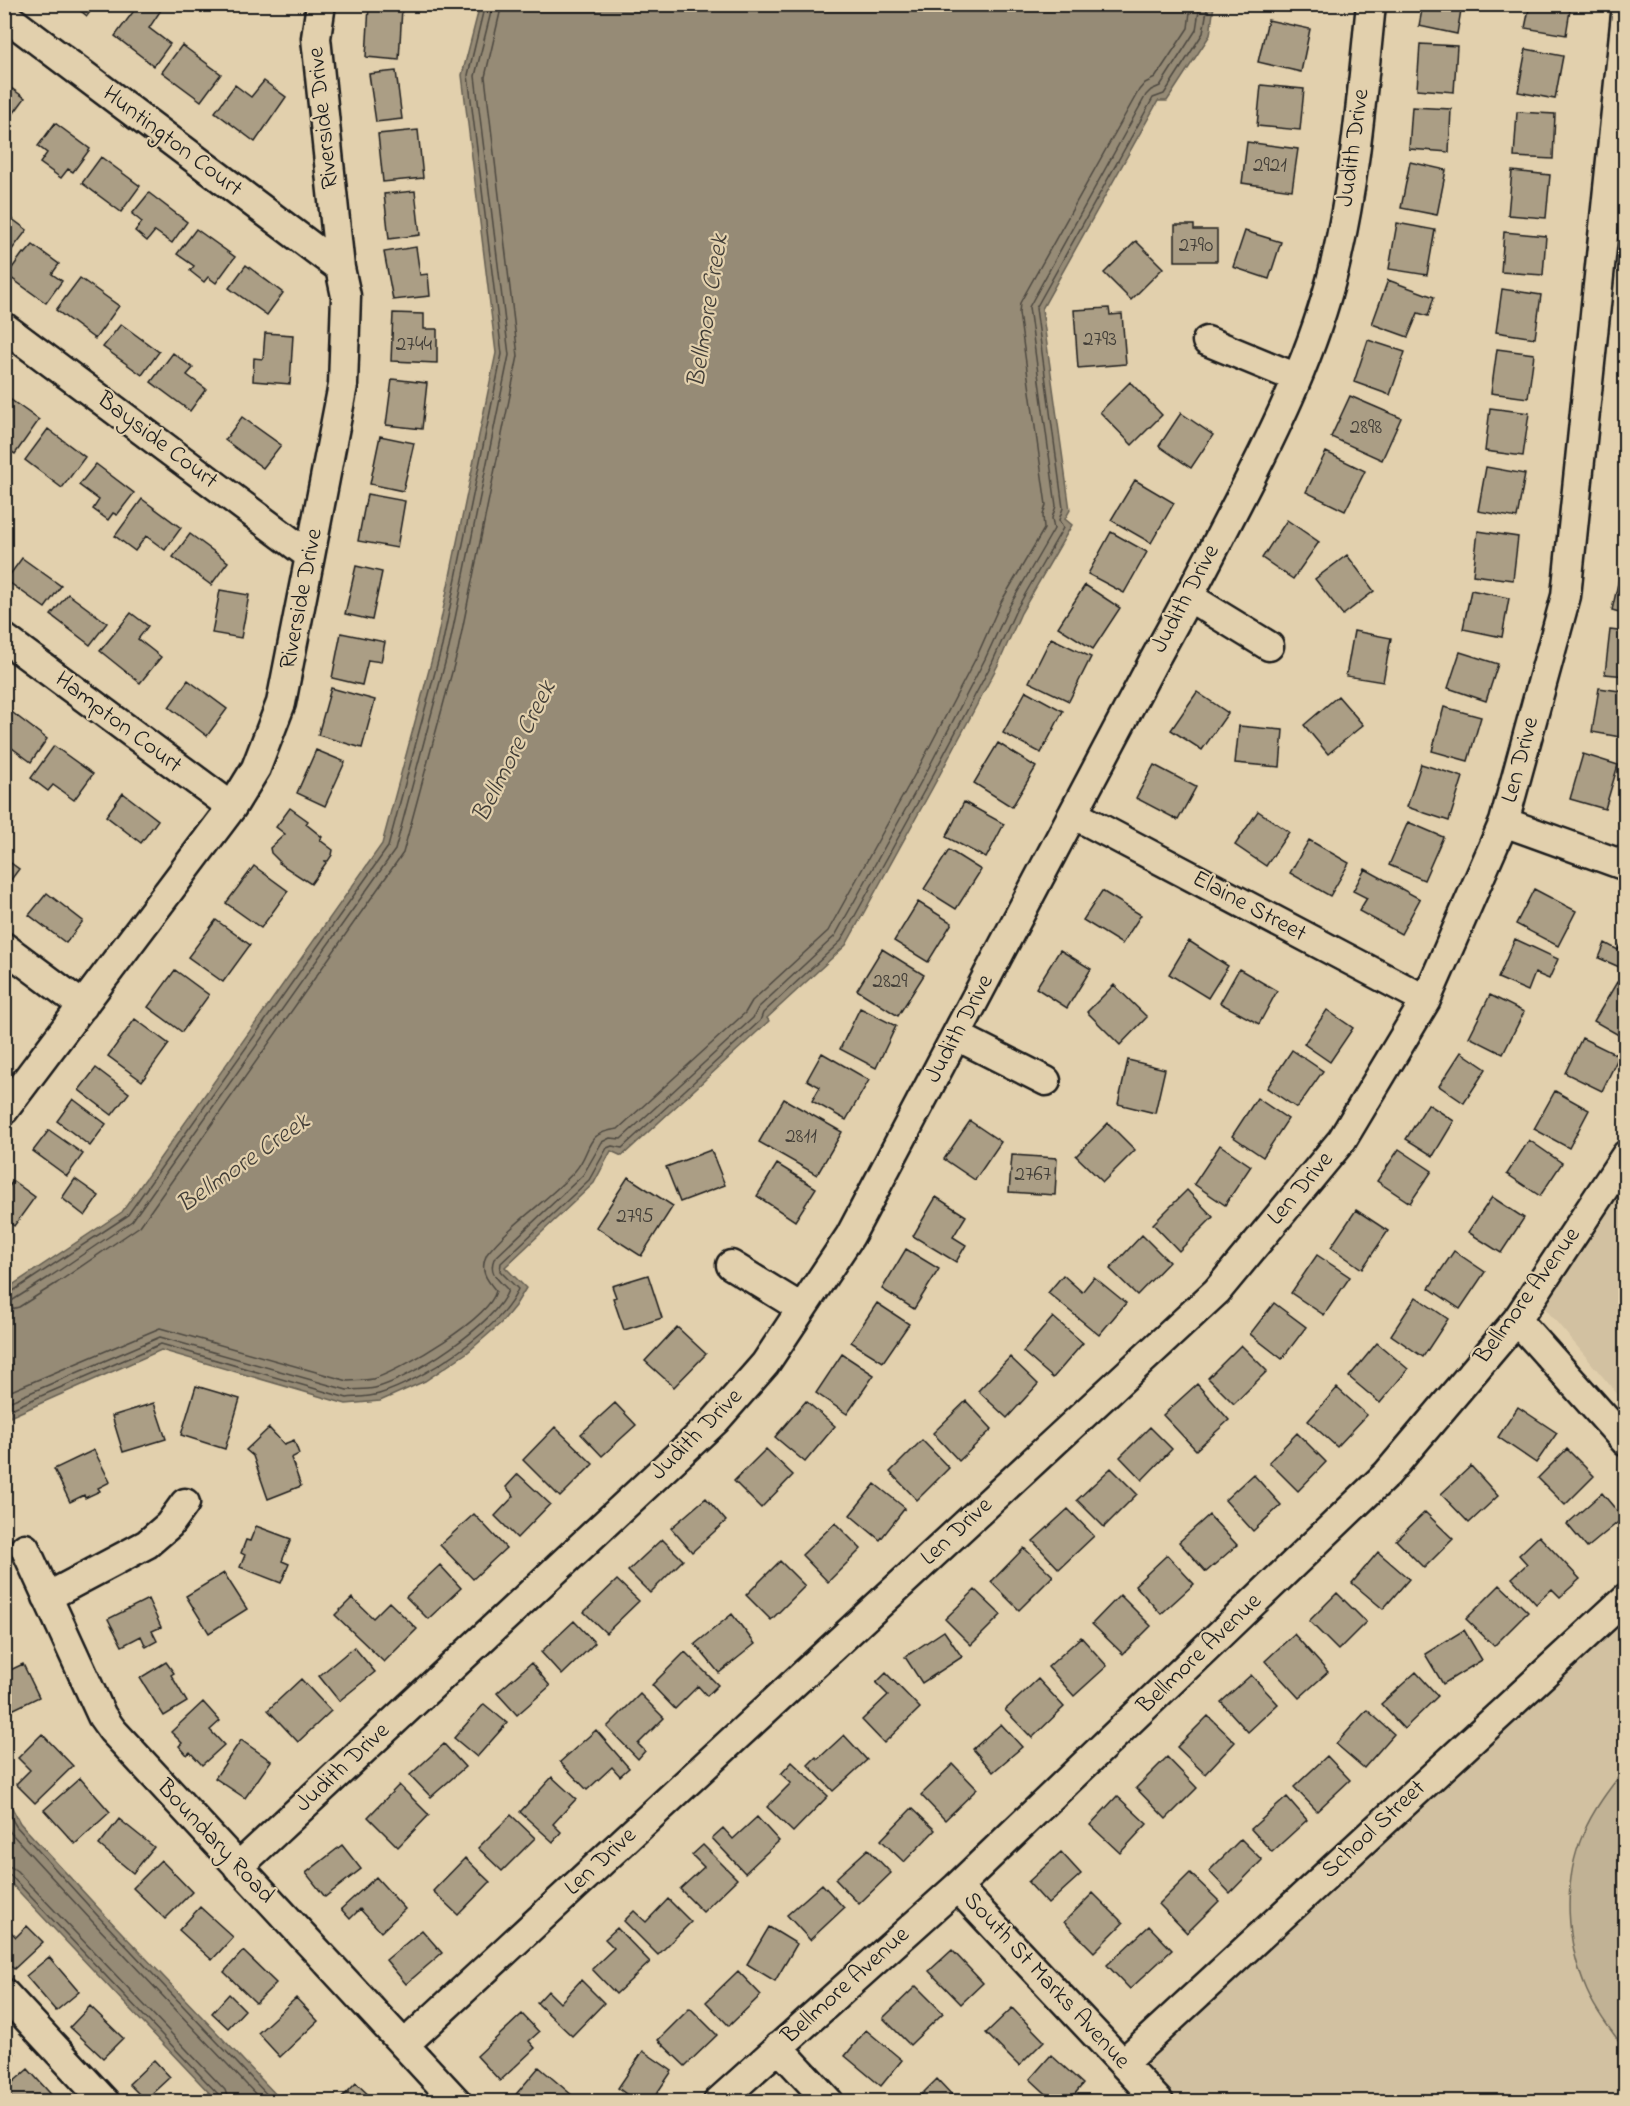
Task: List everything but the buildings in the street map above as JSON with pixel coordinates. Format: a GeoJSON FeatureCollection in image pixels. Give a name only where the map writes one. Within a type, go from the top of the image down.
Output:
{"type":"FeatureCollection","features":[{"type":"Feature","properties":{"kind":"street","name":"Riverside Drive"},"geometry":{"type":"LineString","coordinates":[[4,1110],[232,807],[256,768],[281,703],[343,385],[346,296],[340,268],[316,38],[321,4]]}},
{"type":"Feature","properties":{"kind":"street","name":"Judith Drive"},"geometry":{"type":"LineString","coordinates":[[238,1867],[715,1421],[765,1364],[850,1236],[1189,597],[1268,444],[1297,378],[1321,313],[1334,269],[1354,166],[1371,4]]}},
{"type":"Feature","properties":{"kind":"street","name":"Len Drive"},"geometry":{"type":"LineString","coordinates":[[404,2045],[1217,1291],[1342,1140],[1426,1000],[1504,822],[1566,596],[1626,14]]}},
{"type":"Feature","properties":{"kind":"street","name":"Huntington Court"},"geometry":{"type":"LineString","coordinates":[[4,15],[340,268]]}},
{"type":"Feature","properties":{"kind":"street","name":"Bayside Court"},"geometry":{"type":"LineString","coordinates":[[4,327],[310,556]]}},
{"type":"Feature","properties":{"kind":"street"},"geometry":{"type":"LineString","coordinates":[[1207,341],[1297,378]]}},
{"type":"Feature","properties":{"kind":"street"},"geometry":{"type":"LineString","coordinates":[[1189,597],[1269,646]]}},
{"type":"Feature","properties":{"kind":"street","name":"Hampton Court"},"geometry":{"type":"LineString","coordinates":[[4,638],[232,807]]}},
{"type":"Feature","properties":{"kind":"street","name":"Elaine Street"},"geometry":{"type":"LineString","coordinates":[[1073,814],[1426,1000]]}},
{"type":"Feature","properties":{"kind":"street"},"geometry":{"type":"LineString","coordinates":[[1504,822],[1626,866]]}},
{"type":"Feature","properties":{"kind":"street"},"geometry":{"type":"LineString","coordinates":[[4,947],[83,1006]]}},
{"type":"Feature","properties":{"kind":"street"},"geometry":{"type":"LineString","coordinates":[[957,1036],[1046,1081]]}},
{"type":"Feature","properties":{"kind":"street","name":"Bellmore Avenue"},"geometry":{"type":"LineString","coordinates":[[718,2102],[957,1887],[1387,1474],[1517,1320],[1626,1155]]}},
{"type":"Feature","properties":{"kind":"street"},"geometry":{"type":"LineString","coordinates":[[731,1265],[801,1308]]}},
{"type":"Feature","properties":{"kind":"street"},"geometry":{"type":"LineString","coordinates":[[1517,1320],[1626,1442]]}},
{"type":"Feature","properties":{"kind":"street"},"geometry":{"type":"LineString","coordinates":[[47,1597],[147,1544],[169,1525],[185,1503]]}},
{"type":"Feature","properties":{"kind":"street","name":"Boundary Road"},"geometry":{"type":"LineString","coordinates":[[25,1548],[102,1716],[112,1730],[457,2102]]}},
{"type":"Feature","properties":{"kind":"street","name":"School Street"},"geometry":{"type":"LineString","coordinates":[[1123,2063],[1626,1598]]}},
{"type":"Feature","properties":{"kind":"street","name":"South St Marks Avenue"},"geometry":{"type":"LineString","coordinates":[[957,1887],[1159,2102]]}},
{"type":"Feature","properties":{"kind":"street"},"geometry":{"type":"LineString","coordinates":[[4,1993],[105,2102]]}},
{"type":"Feature","properties":{"kind":"street"},"geometry":{"type":"LineString","coordinates":[[778,2047],[829,2102]]}},
{"type":"Feature","properties":{"kind":"shaded area"},"geometry":{"type":"Polygon","coordinates":[[[1625,1184],[1625,1403],[1543,1306],[1625,1184]]]}},
{"type":"Feature","properties":{"kind":"shaded area"},"geometry":{"type":"Polygon","coordinates":[[[1625,1613],[1625,2101],[1179,2101],[1141,2060],[1625,1613]]]}},
{"type":"Feature","properties":{"kind":"shaded area"},"geometry":{"type":"Polygon","coordinates":[[[1625,1769],[1626,2042],[1622,2045],[1587,1991],[1575,1953],[1569,1913],[1572,1872],[1583,1834],[1596,1808],[1625,1769]]]}},
{"type":"Feature","properties":{"kind":"water","name":"Bellmore Creek"},"geometry":{"type":"Polygon","coordinates":[[[480,5],[1214,5],[1210,35],[1167,101],[1158,101],[1042,309],[1070,510],[1065,519],[1072,525],[1021,613],[998,665],[846,945],[767,1018],[769,1021],[622,1156],[611,1151],[594,1183],[505,1267],[526,1288],[515,1306],[501,1323],[468,1352],[425,1381],[380,1401],[346,1404],[161,1350],[5,1419],[5,1290],[122,1212],[382,844],[436,644],[496,353],[462,75],[480,5]]]}},
{"type":"Feature","properties":{"kind":"water"},"geometry":{"type":"Polygon","coordinates":[[[5,1794],[20,1823],[282,2101],[217,2101],[5,1877],[5,1794]]]}}]}
